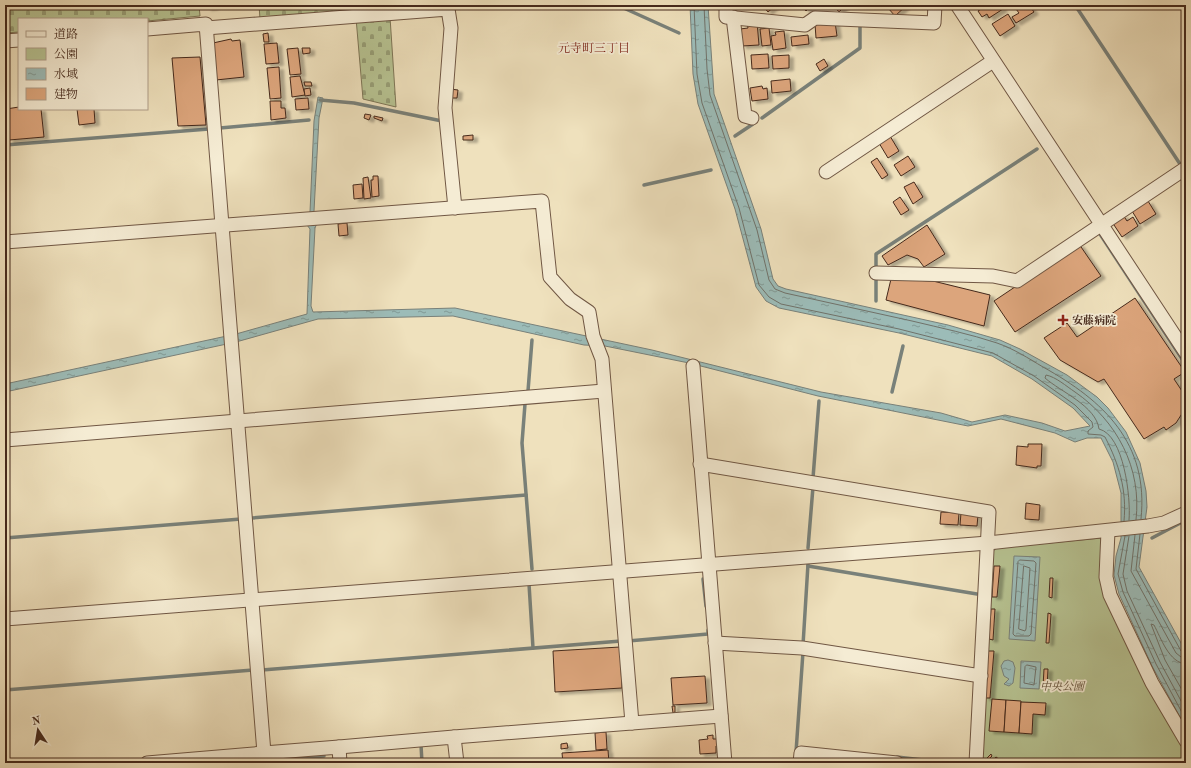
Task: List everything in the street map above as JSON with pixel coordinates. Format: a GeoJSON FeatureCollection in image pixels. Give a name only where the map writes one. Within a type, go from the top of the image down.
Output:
{"type":"FeatureCollection","features":[{"type":"Feature","properties":{"kind":"street"},"geometry":{"type":"LineString","coordinates":[[726,5],[726,17],[805,25],[815,18],[934,23],[935,5]]}},
{"type":"Feature","properties":{"kind":"street"},"geometry":{"type":"LineString","coordinates":[[957,5],[1186,353]]}},
{"type":"Feature","properties":{"kind":"street"},"geometry":{"type":"LineString","coordinates":[[206,28],[448,9],[451,28],[445,108],[455,208]]}},
{"type":"Feature","properties":{"kind":"street"},"geometry":{"type":"LineString","coordinates":[[733,17],[745,116],[752,118]]}},
{"type":"Feature","properties":{"kind":"street"},"geometry":{"type":"LineString","coordinates":[[148,29],[206,24],[264,753]]}},
{"type":"Feature","properties":{"kind":"street"},"geometry":{"type":"LineString","coordinates":[[5,41],[18,40]]}},
{"type":"Feature","properties":{"kind":"street"},"geometry":{"type":"LineString","coordinates":[[826,172],[994,61]]}},
{"type":"Feature","properties":{"kind":"street"},"geometry":{"type":"LineString","coordinates":[[876,273],[993,276],[1017,281],[1186,168]]}},
{"type":"Feature","properties":{"kind":"street"},"geometry":{"type":"LineString","coordinates":[[5,242],[222,224],[234,225],[305,220],[542,201],[550,277],[570,299],[590,312],[593,336],[602,360],[632,723]]}},
{"type":"Feature","properties":{"kind":"street"},"geometry":{"type":"LineString","coordinates":[[693,366],[725,763]]}},
{"type":"Feature","properties":{"kind":"street"},"geometry":{"type":"LineString","coordinates":[[5,440],[604,391]]}},
{"type":"Feature","properties":{"kind":"street"},"geometry":{"type":"LineString","coordinates":[[700,464],[989,512],[976,763]]}},
{"type":"Feature","properties":{"kind":"street"},"geometry":{"type":"LineString","coordinates":[[5,619],[619,570],[988,543],[1113,531],[1148,526],[1164,522],[1186,513]]}},
{"type":"Feature","properties":{"kind":"street"},"geometry":{"type":"LineString","coordinates":[[1113,531],[1106,577],[1110,595],[1152,683],[1186,741]]}},
{"type":"Feature","properties":{"kind":"street"},"geometry":{"type":"LineString","coordinates":[[715,643],[802,648],[981,676]]}},
{"type":"Feature","properties":{"kind":"street"},"geometry":{"type":"LineString","coordinates":[[147,763],[721,716]]}},
{"type":"Feature","properties":{"kind":"street"},"geometry":{"type":"LineString","coordinates":[[454,737],[457,763]]}},
{"type":"Feature","properties":{"kind":"street"},"geometry":{"type":"LineString","coordinates":[[339,747],[340,763]]}},
{"type":"Feature","properties":{"kind":"street"},"geometry":{"type":"LineString","coordinates":[[800,763],[801,753],[897,763]]}},
{"type":"Feature","properties":{"kind":"green space"},"geometry":{"type":"Polygon","coordinates":[[[5,5],[199,5],[200,16],[148,21],[148,18],[18,18],[18,32],[5,33],[5,5]]]}},
{"type":"Feature","properties":{"kind":"green space"},"geometry":{"type":"Polygon","coordinates":[[[259,5],[443,5],[260,19],[259,5]]]}},
{"type":"Feature","properties":{"kind":"green space"},"geometry":{"type":"Polygon","coordinates":[[[390,17],[396,107],[363,99],[356,18],[390,17]]]}},
{"type":"Feature","properties":{"kind":"green space","name":"中央公園"},"geometry":{"type":"Polygon","coordinates":[[[1101,538],[1103,579],[1148,685],[1186,749],[1186,763],[981,763],[993,551],[997,548],[1101,538]]]}},
{"type":"Feature","properties":{"kind":"water"},"geometry":{"type":"Polygon","coordinates":[[[690,5],[708,5],[714,94],[761,229],[773,279],[778,286],[948,325],[1000,340],[1020,349],[1067,375],[1097,397],[1108,408],[1126,432],[1140,463],[1146,491],[1147,507],[1139,567],[1186,652],[1186,728],[1152,666],[1119,594],[1114,575],[1116,556],[1121,538],[1121,493],[1113,462],[1101,438],[1087,438],[1075,442],[1055,433],[1001,419],[968,426],[818,396],[689,363],[605,346],[584,345],[453,316],[318,319],[236,342],[5,392],[5,384],[236,334],[307,314],[310,229],[307,225],[310,212],[314,121],[318,97],[323,98],[319,118],[314,211],[317,223],[315,228],[311,306],[313,312],[455,308],[652,350],[821,392],[941,413],[972,422],[1005,415],[1042,423],[1065,431],[1090,426],[1073,408],[1032,379],[992,356],[899,333],[779,308],[766,301],[756,287],[735,209],[698,104],[693,74],[690,5]]]}},
{"type":"Feature","properties":{"kind":"water"},"geometry":{"type":"Polygon","coordinates":[[[1014,556],[1040,557],[1035,641],[1009,639],[1014,556]]]}},
{"type":"Feature","properties":{"kind":"water"},"geometry":{"type":"Polygon","coordinates":[[[1008,660],[1013,662],[1015,668],[1013,683],[1009,686],[1004,684],[1009,679],[1004,676],[1001,666],[1004,661],[1008,660]]]}},
{"type":"Feature","properties":{"kind":"water"},"geometry":{"type":"Polygon","coordinates":[[[1021,661],[1041,662],[1039,689],[1020,688],[1021,661]]]}},
{"type":"Feature","properties":{"kind":"building"},"geometry":{"type":"Polygon","coordinates":[[[207,5],[213,5],[214,7],[207,8],[207,5]]]}},
{"type":"Feature","properties":{"kind":"building"},"geometry":{"type":"Polygon","coordinates":[[[762,5],[776,5],[768,12],[762,5]]]}},
{"type":"Feature","properties":{"kind":"building"},"geometry":{"type":"Polygon","coordinates":[[[801,5],[812,5],[806,11],[801,5]]]}},
{"type":"Feature","properties":{"kind":"building"},"geometry":{"type":"Polygon","coordinates":[[[833,5],[846,5],[839,12],[833,5]]]}},
{"type":"Feature","properties":{"kind":"building"},"geometry":{"type":"Polygon","coordinates":[[[891,5],[907,5],[895,16],[888,8],[891,5]]]}},
{"type":"Feature","properties":{"kind":"building"},"geometry":{"type":"Polygon","coordinates":[[[988,5],[1000,5],[1003,9],[989,18],[987,14],[982,17],[978,11],[988,5]]]}},
{"type":"Feature","properties":{"kind":"building"},"geometry":{"type":"Polygon","coordinates":[[[1022,5],[1029,5],[1034,12],[1016,23],[1012,17],[1019,13],[1016,9],[1022,5]]]}},
{"type":"Feature","properties":{"kind":"building"},"geometry":{"type":"Polygon","coordinates":[[[1008,14],[1015,26],[1000,36],[992,24],[1008,14]]]}},
{"type":"Feature","properties":{"kind":"building"},"geometry":{"type":"Polygon","coordinates":[[[757,22],[759,45],[742,46],[740,29],[748,28],[747,23],[757,22]]]}},
{"type":"Feature","properties":{"kind":"building"},"geometry":{"type":"Polygon","coordinates":[[[835,22],[837,36],[816,38],[815,24],[835,22]]]}},
{"type":"Feature","properties":{"kind":"building"},"geometry":{"type":"Polygon","coordinates":[[[769,28],[771,45],[762,46],[760,29],[769,28]]]}},
{"type":"Feature","properties":{"kind":"building"},"geometry":{"type":"Polygon","coordinates":[[[784,31],[786,48],[773,50],[771,36],[776,35],[775,32],[784,31]]]}},
{"type":"Feature","properties":{"kind":"building"},"geometry":{"type":"Polygon","coordinates":[[[268,33],[269,42],[264,42],[263,34],[268,33]]]}},
{"type":"Feature","properties":{"kind":"building"},"geometry":{"type":"Polygon","coordinates":[[[808,35],[809,44],[792,46],[791,37],[808,35]]]}},
{"type":"Feature","properties":{"kind":"building"},"geometry":{"type":"Polygon","coordinates":[[[231,39],[232,41],[240,40],[244,77],[216,80],[213,43],[231,39]]]}},
{"type":"Feature","properties":{"kind":"building"},"geometry":{"type":"Polygon","coordinates":[[[277,43],[279,63],[266,64],[264,44],[277,43]]]}},
{"type":"Feature","properties":{"kind":"building"},"geometry":{"type":"Polygon","coordinates":[[[298,48],[301,74],[290,75],[287,49],[298,48]]]}},
{"type":"Feature","properties":{"kind":"building"},"geometry":{"type":"Polygon","coordinates":[[[302,48],[310,48],[310,53],[303,54],[302,48]]]}},
{"type":"Feature","properties":{"kind":"building"},"geometry":{"type":"Polygon","coordinates":[[[768,54],[769,68],[752,69],[751,55],[768,54]]]}},
{"type":"Feature","properties":{"kind":"building"},"geometry":{"type":"Polygon","coordinates":[[[789,55],[789,68],[773,69],[772,56],[789,55]]]}},
{"type":"Feature","properties":{"kind":"building"},"geometry":{"type":"Polygon","coordinates":[[[200,57],[206,125],[178,126],[172,58],[200,57]]]}},
{"type":"Feature","properties":{"kind":"building"},"geometry":{"type":"Polygon","coordinates":[[[824,59],[828,66],[820,71],[816,64],[824,59]]]}},
{"type":"Feature","properties":{"kind":"building"},"geometry":{"type":"Polygon","coordinates":[[[279,67],[281,98],[270,99],[267,68],[279,67]]]}},
{"type":"Feature","properties":{"kind":"building"},"geometry":{"type":"Polygon","coordinates":[[[300,76],[305,95],[292,97],[290,77],[300,76]]]}},
{"type":"Feature","properties":{"kind":"building"},"geometry":{"type":"Polygon","coordinates":[[[790,79],[791,91],[772,93],[771,81],[790,79]]]}},
{"type":"Feature","properties":{"kind":"building"},"geometry":{"type":"Polygon","coordinates":[[[304,82],[311,82],[312,86],[305,86],[304,82]]]}},
{"type":"Feature","properties":{"kind":"building"},"geometry":{"type":"Polygon","coordinates":[[[762,86],[763,89],[767,88],[768,99],[752,101],[750,88],[762,86]]]}},
{"type":"Feature","properties":{"kind":"building"},"geometry":{"type":"Polygon","coordinates":[[[310,88],[311,95],[305,96],[304,89],[310,88]]]}},
{"type":"Feature","properties":{"kind":"building"},"geometry":{"type":"Polygon","coordinates":[[[450,89],[458,90],[457,98],[450,98],[450,89]]]}},
{"type":"Feature","properties":{"kind":"building"},"geometry":{"type":"Polygon","coordinates":[[[308,98],[309,109],[296,110],[295,99],[308,98]]]}},
{"type":"Feature","properties":{"kind":"building"},"geometry":{"type":"Polygon","coordinates":[[[270,101],[281,101],[281,108],[285,108],[286,118],[271,120],[270,101]]]}},
{"type":"Feature","properties":{"kind":"building"},"geometry":{"type":"Polygon","coordinates":[[[18,107],[18,110],[41,110],[44,137],[9,140],[6,109],[18,107]]]}},
{"type":"Feature","properties":{"kind":"building"},"geometry":{"type":"Polygon","coordinates":[[[77,110],[94,110],[95,123],[79,125],[77,110]]]}},
{"type":"Feature","properties":{"kind":"building"},"geometry":{"type":"Polygon","coordinates":[[[365,114],[371,115],[369,120],[364,118],[365,114]]]}},
{"type":"Feature","properties":{"kind":"building"},"geometry":{"type":"Polygon","coordinates":[[[374,116],[383,118],[382,121],[374,118],[374,116]]]}},
{"type":"Feature","properties":{"kind":"building"},"geometry":{"type":"Polygon","coordinates":[[[473,135],[473,140],[463,140],[463,136],[473,135]]]}},
{"type":"Feature","properties":{"kind":"building"},"geometry":{"type":"Polygon","coordinates":[[[890,136],[899,151],[888,158],[879,143],[890,136]]]}},
{"type":"Feature","properties":{"kind":"building"},"geometry":{"type":"Polygon","coordinates":[[[908,156],[915,167],[901,176],[894,165],[908,156]]]}},
{"type":"Feature","properties":{"kind":"building"},"geometry":{"type":"Polygon","coordinates":[[[877,158],[888,175],[882,179],[871,162],[877,158]]]}},
{"type":"Feature","properties":{"kind":"building"},"geometry":{"type":"Polygon","coordinates":[[[373,176],[378,176],[379,196],[372,197],[371,180],[373,180],[373,176]]]}},
{"type":"Feature","properties":{"kind":"building"},"geometry":{"type":"Polygon","coordinates":[[[368,177],[371,198],[364,199],[363,178],[368,177]]]}},
{"type":"Feature","properties":{"kind":"building"},"geometry":{"type":"Polygon","coordinates":[[[914,182],[923,197],[913,204],[904,187],[914,182]]]}},
{"type":"Feature","properties":{"kind":"building"},"geometry":{"type":"Polygon","coordinates":[[[362,184],[363,198],[354,199],[353,185],[362,184]]]}},
{"type":"Feature","properties":{"kind":"building"},"geometry":{"type":"Polygon","coordinates":[[[900,197],[909,210],[901,215],[893,202],[900,197]]]}},
{"type":"Feature","properties":{"kind":"building"},"geometry":{"type":"Polygon","coordinates":[[[1148,201],[1156,214],[1140,224],[1132,211],[1148,201]]]}},
{"type":"Feature","properties":{"kind":"building"},"geometry":{"type":"Polygon","coordinates":[[[1123,215],[1127,221],[1133,217],[1138,226],[1122,237],[1112,222],[1123,215]]]}},
{"type":"Feature","properties":{"kind":"building"},"geometry":{"type":"Polygon","coordinates":[[[347,223],[348,235],[339,236],[338,224],[347,223]]]}},
{"type":"Feature","properties":{"kind":"building"},"geometry":{"type":"Polygon","coordinates":[[[927,225],[945,254],[924,267],[918,259],[907,255],[888,265],[882,256],[927,225]]]}},
{"type":"Feature","properties":{"kind":"building"},"geometry":{"type":"Polygon","coordinates":[[[1079,244],[1101,276],[1015,332],[994,301],[1079,244]]]}},
{"type":"Feature","properties":{"kind":"building"},"geometry":{"type":"Polygon","coordinates":[[[891,279],[933,281],[990,295],[984,326],[886,300],[891,279]]]}},
{"type":"Feature","properties":{"kind":"building"},"geometry":{"type":"Polygon","coordinates":[[[1135,298],[1185,372],[1174,379],[1186,397],[1186,416],[1183,412],[1176,423],[1166,430],[1164,427],[1144,439],[1104,379],[1098,382],[1060,360],[1044,338],[1067,323],[1077,337],[1135,298]]]}},
{"type":"Feature","properties":{"kind":"building"},"geometry":{"type":"Polygon","coordinates":[[[1028,444],[1042,444],[1041,466],[1037,466],[1037,468],[1016,465],[1017,446],[1028,447],[1028,444]]]}},
{"type":"Feature","properties":{"kind":"building"},"geometry":{"type":"Polygon","coordinates":[[[1026,503],[1040,505],[1039,520],[1025,519],[1026,503]]]}},
{"type":"Feature","properties":{"kind":"building"},"geometry":{"type":"Polygon","coordinates":[[[941,512],[959,513],[958,525],[940,524],[941,512]]]}},
{"type":"Feature","properties":{"kind":"building"},"geometry":{"type":"Polygon","coordinates":[[[961,513],[978,515],[977,526],[960,525],[961,513]]]}},
{"type":"Feature","properties":{"kind":"building"},"geometry":{"type":"Polygon","coordinates":[[[994,566],[1000,566],[997,597],[992,597],[994,566]]]}},
{"type":"Feature","properties":{"kind":"building"},"geometry":{"type":"Polygon","coordinates":[[[1050,578],[1053,578],[1052,598],[1049,597],[1050,578]]]}},
{"type":"Feature","properties":{"kind":"building"},"geometry":{"type":"Polygon","coordinates":[[[991,609],[995,609],[993,640],[989,639],[991,609]]]}},
{"type":"Feature","properties":{"kind":"building"},"geometry":{"type":"Polygon","coordinates":[[[1048,613],[1051,614],[1049,643],[1046,643],[1048,613]]]}},
{"type":"Feature","properties":{"kind":"building"},"geometry":{"type":"Polygon","coordinates":[[[620,647],[622,688],[555,692],[553,651],[620,647]]]}},
{"type":"Feature","properties":{"kind":"building"},"geometry":{"type":"Polygon","coordinates":[[[988,651],[994,651],[990,698],[985,698],[988,651]]]}},
{"type":"Feature","properties":{"kind":"building"},"geometry":{"type":"Polygon","coordinates":[[[1044,669],[1048,669],[1047,687],[1043,687],[1044,669]]]}},
{"type":"Feature","properties":{"kind":"building"},"geometry":{"type":"Polygon","coordinates":[[[705,676],[707,703],[673,705],[671,678],[705,676]]]}},
{"type":"Feature","properties":{"kind":"building"},"geometry":{"type":"Polygon","coordinates":[[[992,699],[1006,700],[1004,732],[989,731],[992,699]]]}},
{"type":"Feature","properties":{"kind":"building"},"geometry":{"type":"Polygon","coordinates":[[[1006,700],[1021,701],[1019,733],[1004,732],[1006,700]]]}},
{"type":"Feature","properties":{"kind":"building"},"geometry":{"type":"Polygon","coordinates":[[[1021,702],[1046,703],[1045,715],[1033,714],[1032,734],[1019,733],[1021,702]]]}},
{"type":"Feature","properties":{"kind":"building"},"geometry":{"type":"Polygon","coordinates":[[[672,706],[675,706],[675,712],[673,713],[672,706]]]}},
{"type":"Feature","properties":{"kind":"building"},"geometry":{"type":"Polygon","coordinates":[[[606,732],[607,749],[596,750],[595,733],[606,732]]]}},
{"type":"Feature","properties":{"kind":"building"},"geometry":{"type":"Polygon","coordinates":[[[713,735],[713,739],[717,739],[718,746],[716,746],[716,753],[700,754],[699,740],[708,739],[707,736],[713,735]]]}},
{"type":"Feature","properties":{"kind":"building"},"geometry":{"type":"Polygon","coordinates":[[[567,743],[568,748],[561,749],[561,744],[567,743]]]}},
{"type":"Feature","properties":{"kind":"building"},"geometry":{"type":"Polygon","coordinates":[[[608,750],[609,763],[563,763],[562,753],[608,750]]]}},
{"type":"Feature","properties":{"kind":"building"},"geometry":{"type":"Polygon","coordinates":[[[991,754],[992,756],[987,761],[986,759],[991,754]]]}},
{"type":"Feature","properties":{"kind":"building"},"geometry":{"type":"Polygon","coordinates":[[[996,757],[1000,760],[997,763],[990,763],[996,757]]]}},
{"type":"Feature","properties":{"kind":"building"},"geometry":{"type":"Polygon","coordinates":[[[1026,759],[1040,759],[1040,763],[1026,763],[1026,759]]]}},
{"type":"Feature","properties":{"kind":"waterway"},"geometry":{"type":"LineString","coordinates":[[617,5],[679,33]]}},
{"type":"Feature","properties":{"kind":"waterway"},"geometry":{"type":"LineString","coordinates":[[1075,5],[1180,164]]}},
{"type":"Feature","properties":{"kind":"waterway"},"geometry":{"type":"LineString","coordinates":[[762,118],[860,48],[860,24],[862,24]]}},
{"type":"Feature","properties":{"kind":"waterway"},"geometry":{"type":"LineString","coordinates":[[320,100],[354,103],[442,121]]}},
{"type":"Feature","properties":{"kind":"waterway"},"geometry":{"type":"LineString","coordinates":[[220,128],[309,120]]}},
{"type":"Feature","properties":{"kind":"waterway"},"geometry":{"type":"LineString","coordinates":[[735,136],[753,124]]}},
{"type":"Feature","properties":{"kind":"waterway"},"geometry":{"type":"LineString","coordinates":[[5,145],[209,129]]}},
{"type":"Feature","properties":{"kind":"waterway"},"geometry":{"type":"LineString","coordinates":[[876,270],[876,254],[1037,149]]}},
{"type":"Feature","properties":{"kind":"waterway"},"geometry":{"type":"LineString","coordinates":[[644,185],[711,170]]}},
{"type":"Feature","properties":{"kind":"waterway"},"geometry":{"type":"LineString","coordinates":[[1098,231],[1186,365]]}},
{"type":"Feature","properties":{"kind":"waterway"},"geometry":{"type":"LineString","coordinates":[[876,277],[876,301]]}},
{"type":"Feature","properties":{"kind":"waterway"},"geometry":{"type":"LineString","coordinates":[[528,391],[532,340]]}},
{"type":"Feature","properties":{"kind":"waterway"},"geometry":{"type":"LineString","coordinates":[[892,392],[903,346]]}},
{"type":"Feature","properties":{"kind":"waterway"},"geometry":{"type":"LineString","coordinates":[[813,478],[819,401]]}},
{"type":"Feature","properties":{"kind":"waterway"},"geometry":{"type":"LineString","coordinates":[[525,404],[522,443],[532,569]]}},
{"type":"Feature","properties":{"kind":"waterway"},"geometry":{"type":"LineString","coordinates":[[808,548],[813,487]]}},
{"type":"Feature","properties":{"kind":"waterway"},"geometry":{"type":"LineString","coordinates":[[252,518],[526,495]]}},
{"type":"Feature","properties":{"kind":"waterway"},"geometry":{"type":"LineString","coordinates":[[5,538],[241,519]]}},
{"type":"Feature","properties":{"kind":"waterway"},"geometry":{"type":"LineString","coordinates":[[1152,538],[1186,520]]}},
{"type":"Feature","properties":{"kind":"waterway"},"geometry":{"type":"LineString","coordinates":[[803,645],[808,564]]}},
{"type":"Feature","properties":{"kind":"waterway"},"geometry":{"type":"LineString","coordinates":[[808,566],[977,594]]}},
{"type":"Feature","properties":{"kind":"waterway"},"geometry":{"type":"LineString","coordinates":[[703,579],[706,606]]}},
{"type":"Feature","properties":{"kind":"waterway"},"geometry":{"type":"LineString","coordinates":[[529,584],[533,648]]}},
{"type":"Feature","properties":{"kind":"waterway"},"geometry":{"type":"LineString","coordinates":[[628,641],[708,634],[708,630]]}},
{"type":"Feature","properties":{"kind":"waterway"},"geometry":{"type":"LineString","coordinates":[[262,670],[621,641]]}},
{"type":"Feature","properties":{"kind":"waterway"},"geometry":{"type":"LineString","coordinates":[[796,752],[803,652]]}},
{"type":"Feature","properties":{"kind":"waterway"},"geometry":{"type":"LineString","coordinates":[[5,690],[253,670]]}},
{"type":"Feature","properties":{"kind":"waterway"},"geometry":{"type":"LineString","coordinates":[[419,745],[421,745],[422,763]]}},
{"type":"Feature","properties":{"kind":"waterway"},"geometry":{"type":"LineString","coordinates":[[255,758],[258,758],[259,761],[324,756]]}},
{"type":"Feature","properties":{"kind":"waterway"},"geometry":{"type":"LineString","coordinates":[[897,757],[949,763]]}},
{"type":"Feature","properties":{"kind":"place","name":"安藤病院"},"geometry":{"type":"Point","coordinates":[1063,320]}},
{"type":"Feature","properties":{"kind":"district","name":"元寺町三丁目"},"geometry":{"type":"Point","coordinates":[594,48]}}]}
